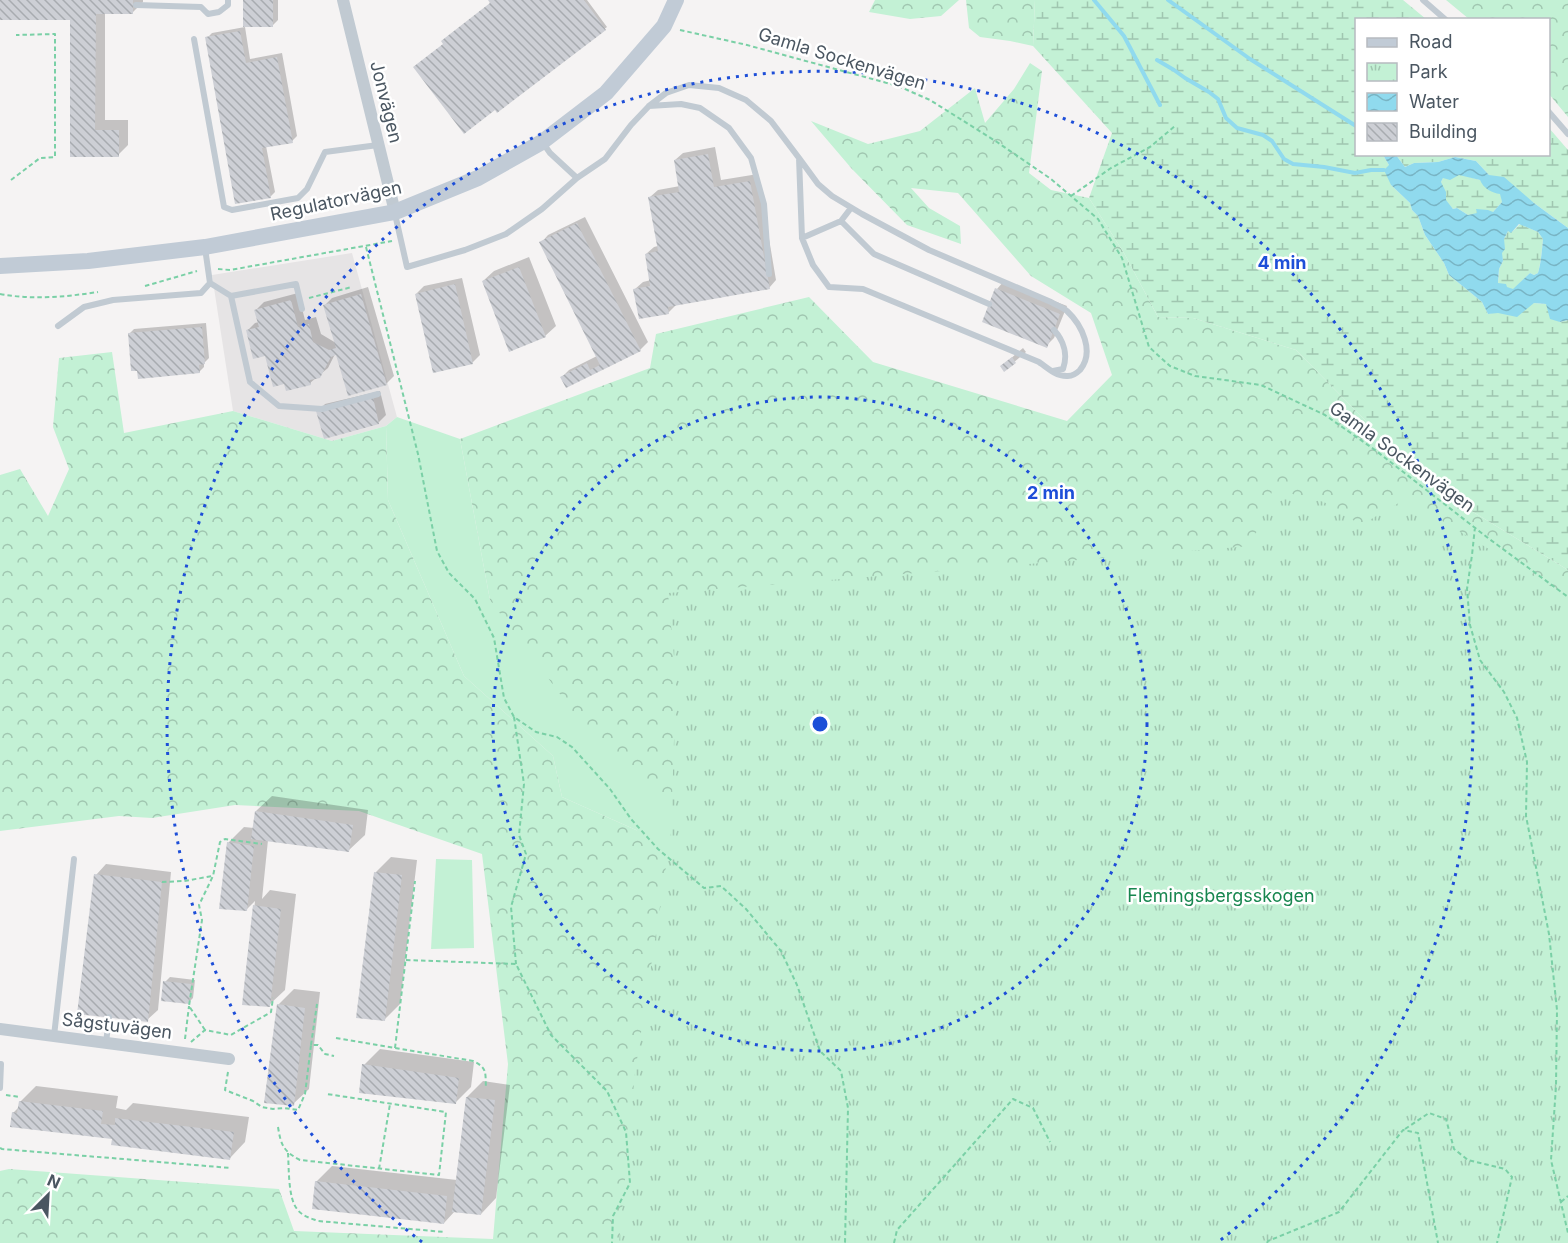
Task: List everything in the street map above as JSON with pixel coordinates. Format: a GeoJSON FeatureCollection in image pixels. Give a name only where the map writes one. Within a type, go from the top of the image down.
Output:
{"type":"FeatureCollection","features":[{"type":"Feature","properties":{"kind":"street","name":"Jonvägen"},"geometry":{"type":"LineString","coordinates":[[343,0],[395,212]]}},
{"type":"Feature","properties":{"kind":"street","name":"Regulatorvägen"},"geometry":{"type":"LineString","coordinates":[[0,266],[88,261],[205,247],[395,212],[478,178],[542,142],[606,93],[664,26],[676,0]]}},
{"type":"Feature","properties":{"kind":"street","name":"Sågstuvägen"},"geometry":{"type":"LineString","coordinates":[[0,1029],[229,1059]]}},
{"type":"Feature","properties":{"kind":"lane"},"geometry":{"type":"LineString","coordinates":[[136,5],[201,7],[208,14],[219,12],[228,5],[228,0]]}},
{"type":"Feature","properties":{"kind":"lane"},"geometry":{"type":"LineString","coordinates":[[1423,0],[1444,18]]}},
{"type":"Feature","properties":{"kind":"lane"},"geometry":{"type":"LineString","coordinates":[[194,39],[224,207],[232,210],[298,198],[307,189],[325,152],[378,145]]}},
{"type":"Feature","properties":{"kind":"lane"},"geometry":{"type":"LineString","coordinates":[[395,212],[406,267],[506,234],[542,209],[577,178],[605,159],[630,125],[666,93],[689,85],[719,88],[746,100],[771,121],[818,184],[832,196],[928,250],[1065,310],[1076,321],[1087,349],[1084,363],[1078,372],[1068,376],[1051,372],[1039,362],[863,289],[829,287],[813,265],[802,238],[798,158]]}},
{"type":"Feature","properties":{"kind":"lane"},"geometry":{"type":"LineString","coordinates":[[649,106],[681,104],[700,108],[729,128],[752,158],[764,204],[769,274]]}},
{"type":"Feature","properties":{"kind":"lane"},"geometry":{"type":"LineString","coordinates":[[1550,113],[1568,134]]}},
{"type":"Feature","properties":{"kind":"lane"},"geometry":{"type":"LineString","coordinates":[[542,142],[550,153],[577,178]]}},
{"type":"Feature","properties":{"kind":"lane"},"geometry":{"type":"LineString","coordinates":[[802,238],[842,221],[851,207]]}},
{"type":"Feature","properties":{"kind":"lane"},"geometry":{"type":"LineString","coordinates":[[842,221],[874,254],[989,304]]}},
{"type":"Feature","properties":{"kind":"lane"},"geometry":{"type":"LineString","coordinates":[[58,326],[84,307],[113,300],[201,293],[210,283],[205,247]]}},
{"type":"Feature","properties":{"kind":"lane"},"geometry":{"type":"LineString","coordinates":[[210,283],[231,296],[296,284],[302,309]]}},
{"type":"Feature","properties":{"kind":"lane"},"geometry":{"type":"LineString","coordinates":[[231,296],[250,382],[279,406],[322,409],[378,394]]}},
{"type":"Feature","properties":{"kind":"lane"},"geometry":{"type":"LineString","coordinates":[[1051,372],[1063,369],[1066,361],[1060,337],[1054,330]]}},
{"type":"Feature","properties":{"kind":"lane"},"geometry":{"type":"LineString","coordinates":[[54,1036],[74,859]]}},
{"type":"Feature","properties":{"kind":"lane"},"geometry":{"type":"LineString","coordinates":[[106,1043],[109,1017]]}},
{"type":"Feature","properties":{"kind":"lane"},"geometry":{"type":"LineString","coordinates":[[0,1088],[1,1064]]}},
{"type":"Feature","properties":{"kind":"path","name":"Gamla Sockenvägen"},"geometry":{"type":"LineString","coordinates":[[664,26],[747,45],[898,86],[930,100],[998,142],[1051,179],[1098,219],[1122,258],[1149,347],[1170,366],[1196,375],[1261,385],[1325,415],[1376,450],[1568,597]]}},
{"type":"Feature","properties":{"kind":"path"},"geometry":{"type":"LineString","coordinates":[[11,180],[40,158],[55,157],[55,34],[16,35]]}},
{"type":"Feature","properties":{"kind":"path"},"geometry":{"type":"LineString","coordinates":[[1071,196],[1111,168],[1150,147],[1175,126]]}},
{"type":"Feature","properties":{"kind":"path"},"geometry":{"type":"LineString","coordinates":[[366,247],[418,454],[437,550],[448,573],[475,599],[494,638],[504,698],[514,717],[524,783],[519,835],[526,854],[511,907],[516,964],[551,1035],[607,1091],[626,1132],[630,1184],[613,1216],[612,1243]]}},
{"type":"Feature","properties":{"kind":"path"},"geometry":{"type":"LineString","coordinates":[[300,300],[352,287]]}},
{"type":"Feature","properties":{"kind":"path"},"geometry":{"type":"LineString","coordinates":[[1475,527],[1467,589],[1470,625],[1480,660],[1504,692],[1517,718],[1527,762],[1526,816],[1549,934],[1557,1010],[1556,1086],[1551,1160],[1568,1233]]}},
{"type":"Feature","properties":{"kind":"path"},"geometry":{"type":"LineString","coordinates":[[514,717],[536,732],[557,737],[572,747],[610,789],[631,819],[658,849],[704,888],[720,886],[746,909],[781,951],[820,1052],[841,1071],[848,1108],[845,1243]]}},
{"type":"Feature","properties":{"kind":"path"},"geometry":{"type":"LineString","coordinates":[[185,1041],[202,920],[199,905],[213,876],[220,842],[225,838],[262,844]]}},
{"type":"Feature","properties":{"kind":"path"},"geometry":{"type":"LineString","coordinates":[[162,882],[213,876]]}},
{"type":"Feature","properties":{"kind":"path"},"geometry":{"type":"LineString","coordinates":[[395,1048],[415,881]]}},
{"type":"Feature","properties":{"kind":"path"},"geometry":{"type":"LineString","coordinates":[[406,960],[516,964]]}},
{"type":"Feature","properties":{"kind":"path"},"geometry":{"type":"LineString","coordinates":[[231,1035],[271,1012],[273,999]]}},
{"type":"Feature","properties":{"kind":"path"},"geometry":{"type":"LineString","coordinates":[[225,1090],[262,1107],[298,1110],[305,1094],[316,1004]]}},
{"type":"Feature","properties":{"kind":"path"},"geometry":{"type":"LineString","coordinates":[[189,1006],[205,1030]]}},
{"type":"Feature","properties":{"kind":"path"},"geometry":{"type":"LineString","coordinates":[[336,1038],[473,1061],[482,1065],[485,1070],[486,1088]]}},
{"type":"Feature","properties":{"kind":"path"},"geometry":{"type":"LineString","coordinates":[[311,1045],[318,1045],[325,1054],[334,1056]]}},
{"type":"Feature","properties":{"kind":"path"},"geometry":{"type":"LineString","coordinates":[[278,1127],[281,1143],[288,1153],[300,1160],[439,1175],[446,1112],[327,1094]]}},
{"type":"Feature","properties":{"kind":"path"},"geometry":{"type":"LineString","coordinates":[[0,1095],[20,1097]]}},
{"type":"Feature","properties":{"kind":"path"},"geometry":{"type":"LineString","coordinates":[[894,1243],[897,1230],[1013,1099],[1033,1108],[1050,1142]]}},
{"type":"Feature","properties":{"kind":"path"},"geometry":{"type":"LineString","coordinates":[[379,1168],[390,1104]]}},
{"type":"Feature","properties":{"kind":"path"},"geometry":{"type":"LineString","coordinates":[[1267,1243],[1339,1212],[1403,1130],[1429,1113],[1446,1119],[1454,1149],[1468,1160],[1505,1169],[1512,1177],[1497,1243]]}},
{"type":"Feature","properties":{"kind":"path"},"geometry":{"type":"LineString","coordinates":[[1403,1130],[1418,1133],[1438,1243]]}},
{"type":"Feature","properties":{"kind":"path"},"geometry":{"type":"LineString","coordinates":[[0,1148],[231,1168]]}},
{"type":"Feature","properties":{"kind":"path"},"geometry":{"type":"LineString","coordinates":[[288,1153],[292,1198],[295,1208],[303,1215],[318,1221],[445,1232]]}},
{"type":"Feature","properties":{"kind":"path"},"geometry":{"type":"LineString","coordinates":[[1561,1202],[1568,1196]]}},
{"type":"Feature","properties":{"kind":"shaded area"},"geometry":{"type":"Polygon","coordinates":[[[352,253],[397,417],[386,426],[332,441],[233,411],[212,275],[352,253]]]}},
{"type":"Feature","properties":{"kind":"green space"},"geometry":{"type":"Polygon","coordinates":[[[875,0],[959,0],[941,16],[910,19],[869,12],[875,0]]]}},
{"type":"Feature","properties":{"kind":"green space"},"geometry":{"type":"Polygon","coordinates":[[[966,0],[1035,0],[1033,46],[980,37],[969,28],[966,0]]]}},
{"type":"Feature","properties":{"kind":"green space"},"geometry":{"type":"Polygon","coordinates":[[[1035,0],[1403,0],[1425,18],[1355,18],[1355,156],[1384,156],[1389,165],[1391,185],[1410,203],[1425,235],[1444,263],[1449,275],[1482,302],[1488,314],[1534,303],[1546,304],[1560,322],[1568,320],[1568,570],[1429,485],[1296,350],[1193,318],[1158,317],[1124,253],[1089,198],[1112,133],[1033,46],[1035,0]]]}},
{"type":"Feature","properties":{"kind":"green space"},"geometry":{"type":"Polygon","coordinates":[[[1446,0],[1568,0],[1568,117],[1550,95],[1550,18],[1468,18],[1446,0]]]}},
{"type":"Feature","properties":{"kind":"green space","name":"Flemingsbergsskogen"},"geometry":{"type":"Polygon","coordinates":[[[1030,63],[1042,71],[1029,173],[1051,190],[1089,198],[1124,253],[1158,317],[1193,318],[1296,350],[1429,485],[1568,570],[1568,1243],[809,788],[660,793],[583,725],[490,600],[460,439],[650,368],[656,334],[809,297],[873,362],[1067,421],[1112,375],[1091,313],[1031,276],[958,193],[911,188],[929,208],[960,226],[961,244],[907,225],[852,169],[811,121],[868,144],[920,131],[975,88],[985,123],[1014,89],[1030,63]]]}},
{"type":"Feature","properties":{"kind":"green space"},"geometry":{"type":"Polygon","coordinates":[[[1550,129],[1568,150],[1568,228],[1534,203],[1489,175],[1476,161],[1455,157],[1438,162],[1414,163],[1405,167],[1397,156],[1550,156],[1550,129]]]}},
{"type":"Feature","properties":{"kind":"green space"},"geometry":{"type":"Polygon","coordinates":[[[1459,174],[1480,180],[1501,194],[1502,202],[1493,212],[1468,215],[1457,208],[1453,209],[1445,200],[1441,182],[1443,178],[1459,174]]]}},
{"type":"Feature","properties":{"kind":"green space"},"geometry":{"type":"Polygon","coordinates":[[[1520,224],[1538,232],[1543,239],[1542,252],[1538,273],[1534,275],[1530,273],[1513,290],[1498,284],[1499,269],[1503,261],[1501,253],[1504,239],[1508,231],[1512,232],[1520,224]]]}},
{"type":"Feature","properties":{"kind":"green space"},"geometry":{"type":"Polygon","coordinates":[[[112,352],[124,433],[233,411],[332,441],[386,426],[388,500],[464,676],[553,756],[562,797],[636,830],[699,893],[845,1243],[0,1243],[0,1171],[9,1169],[279,1189],[294,1231],[493,1239],[508,1064],[482,854],[359,811],[235,805],[152,818],[119,816],[0,831],[0,475],[20,469],[48,516],[69,469],[53,427],[59,358],[112,352]]]}},
{"type":"Feature","properties":{"kind":"green space"},"geometry":{"type":"Polygon","coordinates":[[[397,417],[460,439],[490,600],[809,788],[875,1243],[636,830],[562,797],[553,756],[464,676],[388,500],[386,426],[397,417]]]}},
{"type":"Feature","properties":{"kind":"green space","name":"Flemingsbergsskogen"},"geometry":{"type":"Polygon","coordinates":[[[1273,489],[1324,502],[1361,525],[1409,497],[1431,514],[1568,597],[1568,1243],[619,1243],[635,1073],[671,833],[676,678],[668,593],[1251,546],[1273,489]]]}},
{"type":"Feature","properties":{"kind":"green space"},"geometry":{"type":"Polygon","coordinates":[[[436,859],[472,860],[474,948],[431,949],[436,859]]]}},
{"type":"Feature","properties":{"kind":"water"},"geometry":{"type":"Polygon","coordinates":[[[1384,156],[1397,156],[1405,167],[1414,163],[1438,162],[1455,157],[1476,161],[1489,175],[1504,177],[1568,228],[1568,320],[1560,322],[1550,319],[1546,304],[1534,303],[1517,317],[1498,313],[1488,314],[1482,302],[1449,275],[1444,263],[1425,235],[1410,203],[1391,185],[1384,170],[1389,165],[1384,156]],[[1459,175],[1450,180],[1443,178],[1441,182],[1446,192],[1446,200],[1453,209],[1457,208],[1468,215],[1477,213],[1476,209],[1493,212],[1502,202],[1500,194],[1488,190],[1480,180],[1459,175]],[[1519,224],[1511,233],[1508,231],[1504,239],[1505,249],[1502,253],[1503,261],[1499,269],[1498,283],[1506,284],[1507,287],[1513,289],[1530,273],[1534,275],[1538,273],[1543,239],[1538,232],[1519,224]]]}},
{"type":"Feature","properties":{"kind":"building"},"geometry":{"type":"Polygon","coordinates":[[[0,0],[133,0],[133,14],[96,14],[95,130],[119,130],[119,157],[70,157],[70,20],[0,20],[0,0]]]}},
{"type":"Feature","properties":{"kind":"building"},"geometry":{"type":"Polygon","coordinates":[[[243,0],[273,0],[273,27],[243,27],[243,0]]]}},
{"type":"Feature","properties":{"kind":"building"},"geometry":{"type":"Polygon","coordinates":[[[488,0],[584,0],[606,30],[497,113],[495,110],[464,134],[413,67],[443,44],[441,41],[490,3],[488,0]]]}},
{"type":"Feature","properties":{"kind":"building"},"geometry":{"type":"Polygon","coordinates":[[[240,31],[246,63],[277,57],[293,143],[262,148],[271,198],[235,204],[205,37],[240,31]]]}},
{"type":"Feature","properties":{"kind":"building"},"geometry":{"type":"Polygon","coordinates":[[[708,154],[714,187],[750,181],[770,289],[668,307],[669,314],[639,319],[633,289],[650,286],[645,254],[658,251],[648,197],[679,192],[674,160],[708,154]]]}},
{"type":"Feature","properties":{"kind":"building"},"geometry":{"type":"Polygon","coordinates":[[[577,223],[641,351],[566,388],[560,377],[587,363],[590,370],[600,365],[539,242],[577,223]]]}},
{"type":"Feature","properties":{"kind":"building"},"geometry":{"type":"Polygon","coordinates":[[[519,267],[546,337],[509,352],[482,281],[519,267]]]}},
{"type":"Feature","properties":{"kind":"building"},"geometry":{"type":"Polygon","coordinates":[[[455,284],[473,364],[433,373],[415,294],[455,284]]]}},
{"type":"Feature","properties":{"kind":"building"},"geometry":{"type":"Polygon","coordinates":[[[995,288],[1060,314],[1047,348],[982,322],[995,288]]]}},
{"type":"Feature","properties":{"kind":"building"},"geometry":{"type":"Polygon","coordinates":[[[361,294],[387,385],[348,396],[336,355],[331,357],[320,378],[310,380],[311,385],[286,391],[284,384],[273,387],[265,356],[253,359],[246,330],[259,327],[254,310],[291,300],[298,327],[309,324],[313,342],[329,350],[336,348],[323,305],[361,294]]]}},
{"type":"Feature","properties":{"kind":"building"},"geometry":{"type":"Polygon","coordinates":[[[202,327],[205,364],[199,365],[200,373],[138,379],[137,371],[131,371],[128,333],[202,327]]]}},
{"type":"Feature","properties":{"kind":"building"},"geometry":{"type":"Polygon","coordinates":[[[1012,357],[1016,363],[1004,372],[1000,366],[1012,357]]]}},
{"type":"Feature","properties":{"kind":"building"},"geometry":{"type":"Polygon","coordinates":[[[373,397],[379,424],[324,439],[316,411],[373,397]]]}},
{"type":"Feature","properties":{"kind":"building"},"geometry":{"type":"Polygon","coordinates":[[[255,811],[353,825],[349,852],[251,839],[255,811]]]}},
{"type":"Feature","properties":{"kind":"building"},"geometry":{"type":"Polygon","coordinates":[[[227,842],[254,846],[247,911],[219,909],[227,842]]]}},
{"type":"Feature","properties":{"kind":"building"},"geometry":{"type":"Polygon","coordinates":[[[374,872],[402,875],[385,1021],[356,1018],[374,872]]]}},
{"type":"Feature","properties":{"kind":"building"},"geometry":{"type":"Polygon","coordinates":[[[94,874],[162,882],[148,1022],[77,1014],[94,874]]]}},
{"type":"Feature","properties":{"kind":"building"},"geometry":{"type":"Polygon","coordinates":[[[253,905],[281,909],[270,1007],[242,1005],[253,905]]]}},
{"type":"Feature","properties":{"kind":"building"},"geometry":{"type":"Polygon","coordinates":[[[163,981],[191,984],[189,1004],[161,1001],[163,981]]]}},
{"type":"Feature","properties":{"kind":"building"},"geometry":{"type":"Polygon","coordinates":[[[277,1004],[305,1008],[294,1106],[264,1103],[277,1004]]]}},
{"type":"Feature","properties":{"kind":"building"},"geometry":{"type":"Polygon","coordinates":[[[362,1064],[459,1078],[456,1104],[359,1093],[362,1064]]]}},
{"type":"Feature","properties":{"kind":"building"},"geometry":{"type":"Polygon","coordinates":[[[466,1097],[495,1100],[481,1215],[452,1212],[466,1097]]]}},
{"type":"Feature","properties":{"kind":"building"},"geometry":{"type":"Polygon","coordinates":[[[19,1101],[103,1111],[101,1124],[115,1125],[115,1118],[234,1132],[230,1160],[111,1145],[112,1139],[10,1127],[12,1112],[17,1113],[19,1101]]]}},
{"type":"Feature","properties":{"kind":"building"},"geometry":{"type":"Polygon","coordinates":[[[315,1181],[447,1196],[444,1224],[312,1209],[315,1181]]]}},
{"type":"Feature","properties":{"kind":"waterway"},"geometry":{"type":"LineString","coordinates":[[1094,0],[1124,36],[1160,105]]}},
{"type":"Feature","properties":{"kind":"waterway"},"geometry":{"type":"LineString","coordinates":[[1168,0],[1250,59],[1355,125]]}},
{"type":"Feature","properties":{"kind":"waterway"},"geometry":{"type":"LineString","coordinates":[[1157,60],[1209,92],[1218,99],[1226,118],[1237,128],[1263,135],[1272,141],[1284,159],[1293,164],[1355,173],[1384,170]]}}]}
